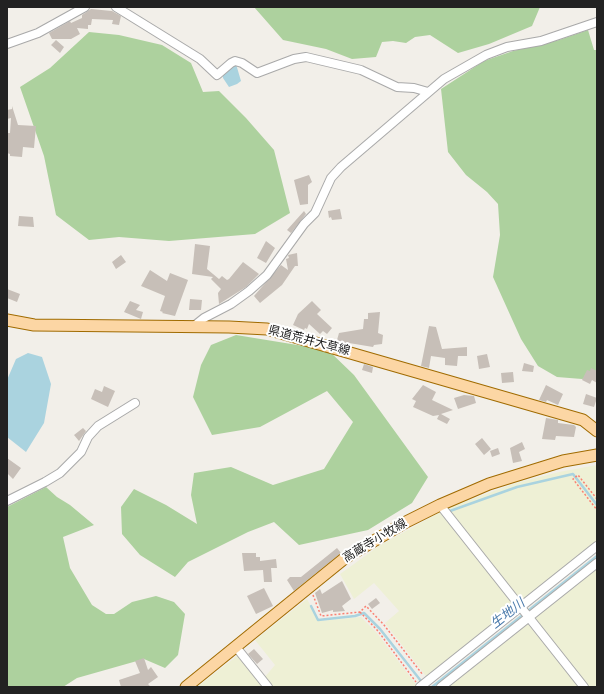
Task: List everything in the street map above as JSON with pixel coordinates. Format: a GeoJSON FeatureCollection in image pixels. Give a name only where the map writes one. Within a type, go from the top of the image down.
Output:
{"type":"FeatureCollection","features":[{"type":"Feature","properties":{"kind":"main road","name":"県道荒井大草線"},"geometry":{"type":"LineString","coordinates":[[7,320],[34,324],[194,326],[267,329],[583,420],[597,431]]}},
{"type":"Feature","properties":{"kind":"main road","name":"高蔵寺小牧線"},"geometry":{"type":"LineString","coordinates":[[186,687],[344,558],[406,522],[440,505],[489,484],[563,461],[597,455]]}},
{"type":"Feature","properties":{"kind":"street"},"geometry":{"type":"LineString","coordinates":[[7,44],[38,33],[85,7]]}},
{"type":"Feature","properties":{"kind":"street"},"geometry":{"type":"LineString","coordinates":[[116,7],[200,59],[217,75],[231,63],[235,62],[242,63],[257,72],[294,59],[306,58],[361,70],[397,86],[414,88],[428,92]]}},
{"type":"Feature","properties":{"kind":"street"},"geometry":{"type":"LineString","coordinates":[[194,326],[204,318],[231,304],[250,291],[267,275],[304,224],[315,213],[331,178],[341,167],[444,79],[486,55],[507,47],[541,41],[597,22]]}},
{"type":"Feature","properties":{"kind":"street"},"geometry":{"type":"LineString","coordinates":[[7,501],[60,473],[81,452],[88,437],[98,426],[135,403]]}},
{"type":"Feature","properties":{"kind":"street"},"geometry":{"type":"LineString","coordinates":[[440,505],[584,687]]}},
{"type":"Feature","properties":{"kind":"street"},"geometry":{"type":"LineString","coordinates":[[420,687],[597,546]]}},
{"type":"Feature","properties":{"kind":"street"},"geometry":{"type":"LineString","coordinates":[[441,687],[597,563]]}},
{"type":"Feature","properties":{"kind":"street"},"geometry":{"type":"LineString","coordinates":[[236,647],[268,687]]}},
{"type":"Feature","properties":{"kind":"path"},"geometry":{"type":"LineString","coordinates":[[597,499],[578,475],[573,479],[597,510]]}},
{"type":"Feature","properties":{"kind":"path"},"geometry":{"type":"LineString","coordinates":[[312,593],[321,616],[360,612],[366,606],[384,625],[428,681]]}},
{"type":"Feature","properties":{"kind":"path"},"geometry":{"type":"LineString","coordinates":[[360,612],[378,631],[420,687]]}},
{"type":"Feature","properties":{"kind":"green space"},"geometry":{"type":"Polygon","coordinates":[[[254,7],[540,7],[532,26],[489,44],[458,53],[430,35],[415,37],[406,43],[393,41],[382,42],[376,57],[352,59],[326,49],[283,40],[254,7]]]}},
{"type":"Feature","properties":{"kind":"green space"},"geometry":{"type":"Polygon","coordinates":[[[588,30],[594,50],[597,50],[597,376],[582,379],[557,377],[538,366],[521,339],[493,277],[500,235],[498,204],[487,192],[466,175],[448,152],[441,89],[484,61],[513,51],[559,40],[588,30]]]}},
{"type":"Feature","properties":{"kind":"green space"},"geometry":{"type":"Polygon","coordinates":[[[89,32],[119,35],[162,45],[191,63],[203,92],[219,91],[246,118],[274,150],[290,213],[255,234],[169,241],[119,237],[89,240],[56,215],[44,156],[20,87],[50,68],[89,32]]]}},
{"type":"Feature","properties":{"kind":"green space"},"geometry":{"type":"Polygon","coordinates":[[[236,335],[328,350],[354,375],[428,477],[412,503],[368,530],[299,545],[274,522],[248,532],[188,562],[175,577],[140,555],[122,534],[121,507],[134,489],[166,505],[197,524],[191,495],[194,473],[231,467],[273,485],[324,469],[353,422],[327,391],[260,427],[212,435],[193,397],[201,365],[211,345],[236,335]]]}},
{"type":"Feature","properties":{"kind":"green space"},"geometry":{"type":"Polygon","coordinates":[[[597,465],[597,544],[521,604],[447,508],[516,483],[559,472],[597,465]]]}},
{"type":"Feature","properties":{"kind":"green space"},"geometry":{"type":"Polygon","coordinates":[[[46,487],[94,525],[63,537],[70,568],[92,605],[106,614],[114,614],[132,602],[156,596],[174,602],[185,614],[178,655],[165,668],[144,659],[77,678],[63,687],[7,687],[7,507],[46,487]]]}},
{"type":"Feature","properties":{"kind":"green space"},"geometry":{"type":"Polygon","coordinates":[[[440,512],[516,607],[428,679],[385,623],[399,611],[374,583],[354,599],[340,574],[379,546],[440,512]]]}},
{"type":"Feature","properties":{"kind":"green space"},"geometry":{"type":"Polygon","coordinates":[[[597,565],[597,687],[587,687],[533,618],[597,565]]]}},
{"type":"Feature","properties":{"kind":"green space"},"geometry":{"type":"Polygon","coordinates":[[[307,599],[319,621],[361,617],[376,632],[418,687],[271,687],[264,678],[275,665],[255,640],[307,599]]]}},
{"type":"Feature","properties":{"kind":"green space"},"geometry":{"type":"Polygon","coordinates":[[[526,622],[582,687],[445,687],[526,622]]]}},
{"type":"Feature","properties":{"kind":"green space"},"geometry":{"type":"Polygon","coordinates":[[[237,656],[241,657],[266,687],[197,687],[237,656]]]}},
{"type":"Feature","properties":{"kind":"water"},"geometry":{"type":"Polygon","coordinates":[[[236,64],[241,81],[229,87],[223,78],[223,73],[236,64]]]}},
{"type":"Feature","properties":{"kind":"water"},"geometry":{"type":"Polygon","coordinates":[[[28,353],[42,357],[51,384],[44,423],[26,452],[7,437],[7,380],[16,359],[28,353]]]}},
{"type":"Feature","properties":{"kind":"building"},"geometry":{"type":"Polygon","coordinates":[[[91,9],[112,11],[121,16],[119,25],[112,24],[113,20],[92,19],[91,25],[88,25],[88,29],[77,28],[80,34],[71,39],[52,39],[49,33],[70,21],[71,23],[82,18],[82,15],[91,9]]]}},
{"type":"Feature","properties":{"kind":"building"},"geometry":{"type":"Polygon","coordinates":[[[56,40],[64,47],[60,53],[51,45],[56,40]]]}},
{"type":"Feature","properties":{"kind":"building"},"geometry":{"type":"Polygon","coordinates":[[[12,106],[18,125],[36,126],[34,148],[23,147],[22,157],[10,156],[10,154],[7,153],[7,133],[10,133],[11,118],[7,119],[7,110],[12,109],[12,106]]]}},
{"type":"Feature","properties":{"kind":"building"},"geometry":{"type":"Polygon","coordinates":[[[309,175],[312,182],[308,185],[308,204],[300,205],[294,180],[309,175]]]}},
{"type":"Feature","properties":{"kind":"building"},"geometry":{"type":"Polygon","coordinates":[[[340,209],[342,219],[332,220],[331,217],[329,218],[328,211],[340,209]]]}},
{"type":"Feature","properties":{"kind":"building"},"geometry":{"type":"Polygon","coordinates":[[[304,211],[306,214],[291,233],[287,230],[304,211]]]}},
{"type":"Feature","properties":{"kind":"building"},"geometry":{"type":"Polygon","coordinates":[[[19,216],[33,217],[34,227],[18,226],[19,216]]]}},
{"type":"Feature","properties":{"kind":"building"},"geometry":{"type":"Polygon","coordinates":[[[266,241],[275,248],[266,263],[257,258],[266,241]]]}},
{"type":"Feature","properties":{"kind":"building"},"geometry":{"type":"Polygon","coordinates":[[[195,244],[210,246],[207,269],[219,279],[222,276],[227,280],[229,279],[243,262],[259,274],[246,287],[219,304],[218,293],[221,289],[211,279],[213,277],[192,274],[195,244]]]}},
{"type":"Feature","properties":{"kind":"building"},"geometry":{"type":"Polygon","coordinates":[[[297,253],[298,266],[295,266],[282,285],[260,303],[254,296],[281,265],[288,270],[286,259],[289,258],[288,255],[297,253]]]}},
{"type":"Feature","properties":{"kind":"building"},"geometry":{"type":"Polygon","coordinates":[[[121,255],[126,262],[116,269],[112,262],[121,255]]]}},
{"type":"Feature","properties":{"kind":"building"},"geometry":{"type":"Polygon","coordinates":[[[150,270],[167,281],[170,273],[188,280],[175,316],[162,313],[163,312],[160,311],[165,296],[141,286],[150,270]]]}},
{"type":"Feature","properties":{"kind":"building"},"geometry":{"type":"Polygon","coordinates":[[[7,289],[20,294],[17,302],[7,298],[7,289]]]}},
{"type":"Feature","properties":{"kind":"building"},"geometry":{"type":"Polygon","coordinates":[[[190,299],[202,300],[201,310],[189,310],[190,299]]]}},
{"type":"Feature","properties":{"kind":"building"},"geometry":{"type":"Polygon","coordinates":[[[130,301],[140,305],[136,310],[143,312],[141,319],[124,312],[130,301]]]}},
{"type":"Feature","properties":{"kind":"building"},"geometry":{"type":"Polygon","coordinates":[[[312,301],[321,310],[317,314],[332,328],[327,334],[323,331],[320,334],[309,324],[307,329],[305,328],[304,330],[293,325],[298,314],[312,301]]]}},
{"type":"Feature","properties":{"kind":"building"},"geometry":{"type":"Polygon","coordinates":[[[380,312],[378,333],[383,335],[382,344],[374,345],[373,347],[349,343],[348,345],[337,340],[339,333],[363,329],[364,319],[368,319],[368,313],[380,312]]]}},
{"type":"Feature","properties":{"kind":"building"},"geometry":{"type":"Polygon","coordinates":[[[429,326],[436,327],[442,349],[467,347],[467,356],[458,356],[457,366],[445,365],[445,358],[431,356],[429,368],[421,366],[429,326]]]}},
{"type":"Feature","properties":{"kind":"building"},"geometry":{"type":"Polygon","coordinates":[[[487,354],[490,367],[479,369],[477,356],[487,354]]]}},
{"type":"Feature","properties":{"kind":"building"},"geometry":{"type":"Polygon","coordinates":[[[524,363],[534,366],[533,372],[522,371],[524,363]]]}},
{"type":"Feature","properties":{"kind":"building"},"geometry":{"type":"Polygon","coordinates":[[[364,364],[373,367],[372,373],[362,370],[364,364]]]}},
{"type":"Feature","properties":{"kind":"building"},"geometry":{"type":"Polygon","coordinates":[[[591,368],[597,371],[597,383],[592,380],[590,384],[582,380],[587,370],[590,371],[591,368]]]}},
{"type":"Feature","properties":{"kind":"building"},"geometry":{"type":"Polygon","coordinates":[[[513,372],[514,382],[502,383],[501,373],[513,372]]]}},
{"type":"Feature","properties":{"kind":"building"},"geometry":{"type":"Polygon","coordinates":[[[423,385],[436,392],[432,400],[453,410],[441,414],[450,419],[447,424],[437,419],[439,415],[433,416],[413,407],[416,401],[412,399],[423,385]]]}},
{"type":"Feature","properties":{"kind":"building"},"geometry":{"type":"Polygon","coordinates":[[[546,385],[563,394],[558,405],[547,400],[546,402],[539,400],[546,385]]]}},
{"type":"Feature","properties":{"kind":"building"},"geometry":{"type":"Polygon","coordinates":[[[104,386],[115,391],[108,407],[91,399],[95,389],[102,392],[104,386]]]}},
{"type":"Feature","properties":{"kind":"building"},"geometry":{"type":"Polygon","coordinates":[[[586,394],[597,398],[594,407],[583,404],[586,394]]]}},
{"type":"Feature","properties":{"kind":"building"},"geometry":{"type":"Polygon","coordinates":[[[464,395],[474,396],[476,403],[458,409],[454,398],[464,395]]]}},
{"type":"Feature","properties":{"kind":"building"},"geometry":{"type":"Polygon","coordinates":[[[546,418],[558,420],[558,423],[574,425],[576,427],[574,437],[556,436],[555,440],[542,439],[546,418]]]}},
{"type":"Feature","properties":{"kind":"building"},"geometry":{"type":"Polygon","coordinates":[[[83,428],[86,431],[79,441],[74,435],[83,428]]]}},
{"type":"Feature","properties":{"kind":"building"},"geometry":{"type":"Polygon","coordinates":[[[482,438],[491,449],[484,455],[475,444],[482,438]]]}},
{"type":"Feature","properties":{"kind":"building"},"geometry":{"type":"Polygon","coordinates":[[[522,442],[525,449],[519,452],[522,461],[513,463],[510,448],[522,442]]]}},
{"type":"Feature","properties":{"kind":"building"},"geometry":{"type":"Polygon","coordinates":[[[498,448],[500,454],[492,457],[490,451],[498,448]]]}},
{"type":"Feature","properties":{"kind":"building"},"geometry":{"type":"Polygon","coordinates":[[[7,458],[21,468],[13,479],[7,473],[7,458]]]}},
{"type":"Feature","properties":{"kind":"building"},"geometry":{"type":"Polygon","coordinates":[[[337,548],[341,553],[294,591],[287,580],[290,577],[301,577],[337,548]]]}},
{"type":"Feature","properties":{"kind":"building"},"geometry":{"type":"Polygon","coordinates":[[[242,553],[256,553],[256,557],[260,557],[260,561],[276,559],[277,568],[271,568],[272,582],[264,582],[263,570],[244,571],[242,553]]]}},
{"type":"Feature","properties":{"kind":"building"},"geometry":{"type":"Polygon","coordinates":[[[342,581],[351,599],[342,606],[345,611],[333,612],[333,610],[322,613],[315,593],[320,589],[322,594],[342,581]]]}},
{"type":"Feature","properties":{"kind":"building"},"geometry":{"type":"Polygon","coordinates":[[[264,588],[273,606],[256,614],[247,596],[264,588]]]}},
{"type":"Feature","properties":{"kind":"building"},"geometry":{"type":"Polygon","coordinates":[[[376,598],[380,603],[372,609],[368,604],[376,598]]]}},
{"type":"Feature","properties":{"kind":"building"},"geometry":{"type":"Polygon","coordinates":[[[254,649],[263,659],[257,664],[248,654],[254,649]]]}},
{"type":"Feature","properties":{"kind":"building"},"geometry":{"type":"Polygon","coordinates":[[[144,658],[148,670],[151,667],[158,677],[148,684],[151,687],[121,687],[119,680],[140,673],[135,661],[144,658]]]}},
{"type":"Feature","properties":{"kind":"waterway"},"geometry":{"type":"LineString","coordinates":[[450,511],[517,487],[573,474],[597,505]]}},
{"type":"Feature","properties":{"kind":"waterway","name":"生地川"},"geometry":{"type":"LineString","coordinates":[[432,687],[597,556]]}},
{"type":"Feature","properties":{"kind":"waterway"},"geometry":{"type":"LineString","coordinates":[[311,606],[318,620],[355,616],[364,613],[380,629],[421,681]]}}]}
